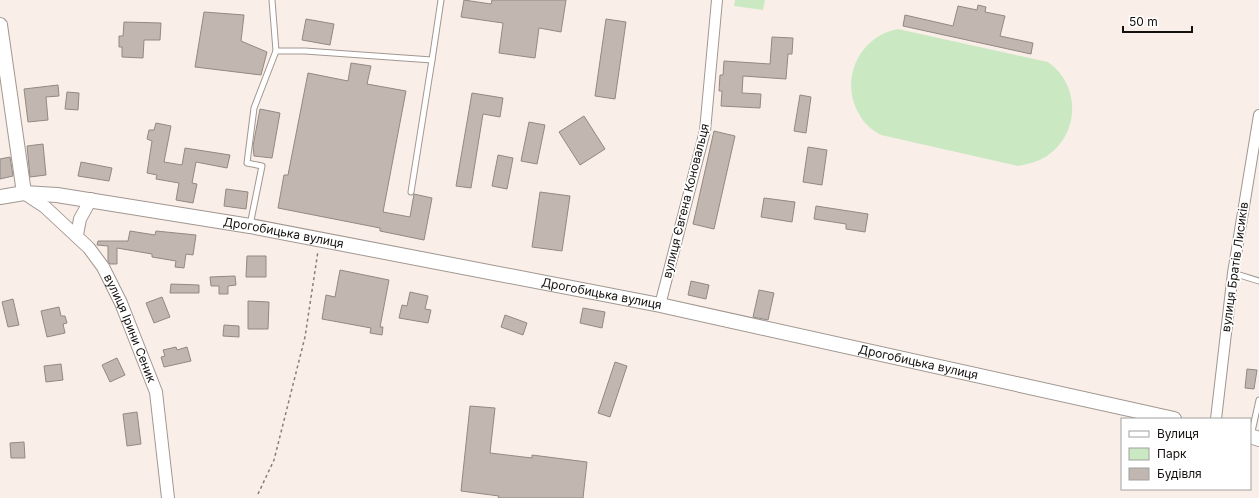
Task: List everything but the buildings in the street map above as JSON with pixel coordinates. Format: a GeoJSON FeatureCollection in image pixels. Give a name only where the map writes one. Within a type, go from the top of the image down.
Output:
{"type":"FeatureCollection","features":[{"type":"Feature","properties":{"kind":"main road"},"geometry":{"type":"LineString","coordinates":[[0,25],[24,193]]}},
{"type":"Feature","properties":{"kind":"main road","name":"Дрогобицька вулиця"},"geometry":{"type":"LineString","coordinates":[[0,197],[24,193],[92,199],[250,226],[660,305],[1169,418]]}},
{"type":"Feature","properties":{"kind":"street","name":"вулиця Євгена Коновальця"},"geometry":{"type":"LineString","coordinates":[[660,305],[705,131],[717,0]]}},
{"type":"Feature","properties":{"kind":"street","name":"вулиця Братів Лисиків"},"geometry":{"type":"LineString","coordinates":[[1216,418],[1233,273],[1259,115]]}},
{"type":"Feature","properties":{"kind":"street","name":"вулиця Ірини Сеник"},"geometry":{"type":"LineString","coordinates":[[24,193],[45,206],[90,248],[106,273],[121,303],[156,392],[168,498]]}},
{"type":"Feature","properties":{"kind":"street"},"geometry":{"type":"LineString","coordinates":[[77,235],[80,219],[92,199]]}},
{"type":"Feature","properties":{"kind":"lane"},"geometry":{"type":"LineString","coordinates":[[250,226],[262,166],[247,163],[254,108],[276,51],[272,0]]}},
{"type":"Feature","properties":{"kind":"lane"},"geometry":{"type":"LineString","coordinates":[[411,192],[441,0]]}},
{"type":"Feature","properties":{"kind":"lane"},"geometry":{"type":"LineString","coordinates":[[276,51],[305,51],[432,60]]}},
{"type":"Feature","properties":{"kind":"lane"},"geometry":{"type":"LineString","coordinates":[[1233,273],[1259,281]]}},
{"type":"Feature","properties":{"kind":"lane"},"geometry":{"type":"LineString","coordinates":[[1253,437],[1259,400]]}},
{"type":"Feature","properties":{"kind":"path"},"geometry":{"type":"LineString","coordinates":[[258,494],[274,460],[305,337],[319,240]]}},
{"type":"Feature","properties":{"kind":"green space"},"geometry":{"type":"Polygon","coordinates":[[[735,0],[765,0],[763,10],[734,6],[735,0]]]}},
{"type":"Feature","properties":{"kind":"green space"},"geometry":{"type":"Polygon","coordinates":[[[898,29],[1048,62],[1059,72],[1066,83],[1071,96],[1071,123],[1066,135],[1058,147],[1044,158],[1029,164],[1018,166],[881,135],[868,126],[863,121],[853,101],[851,87],[852,74],[856,61],[863,50],[873,40],[884,33],[898,29]]]}}]}
